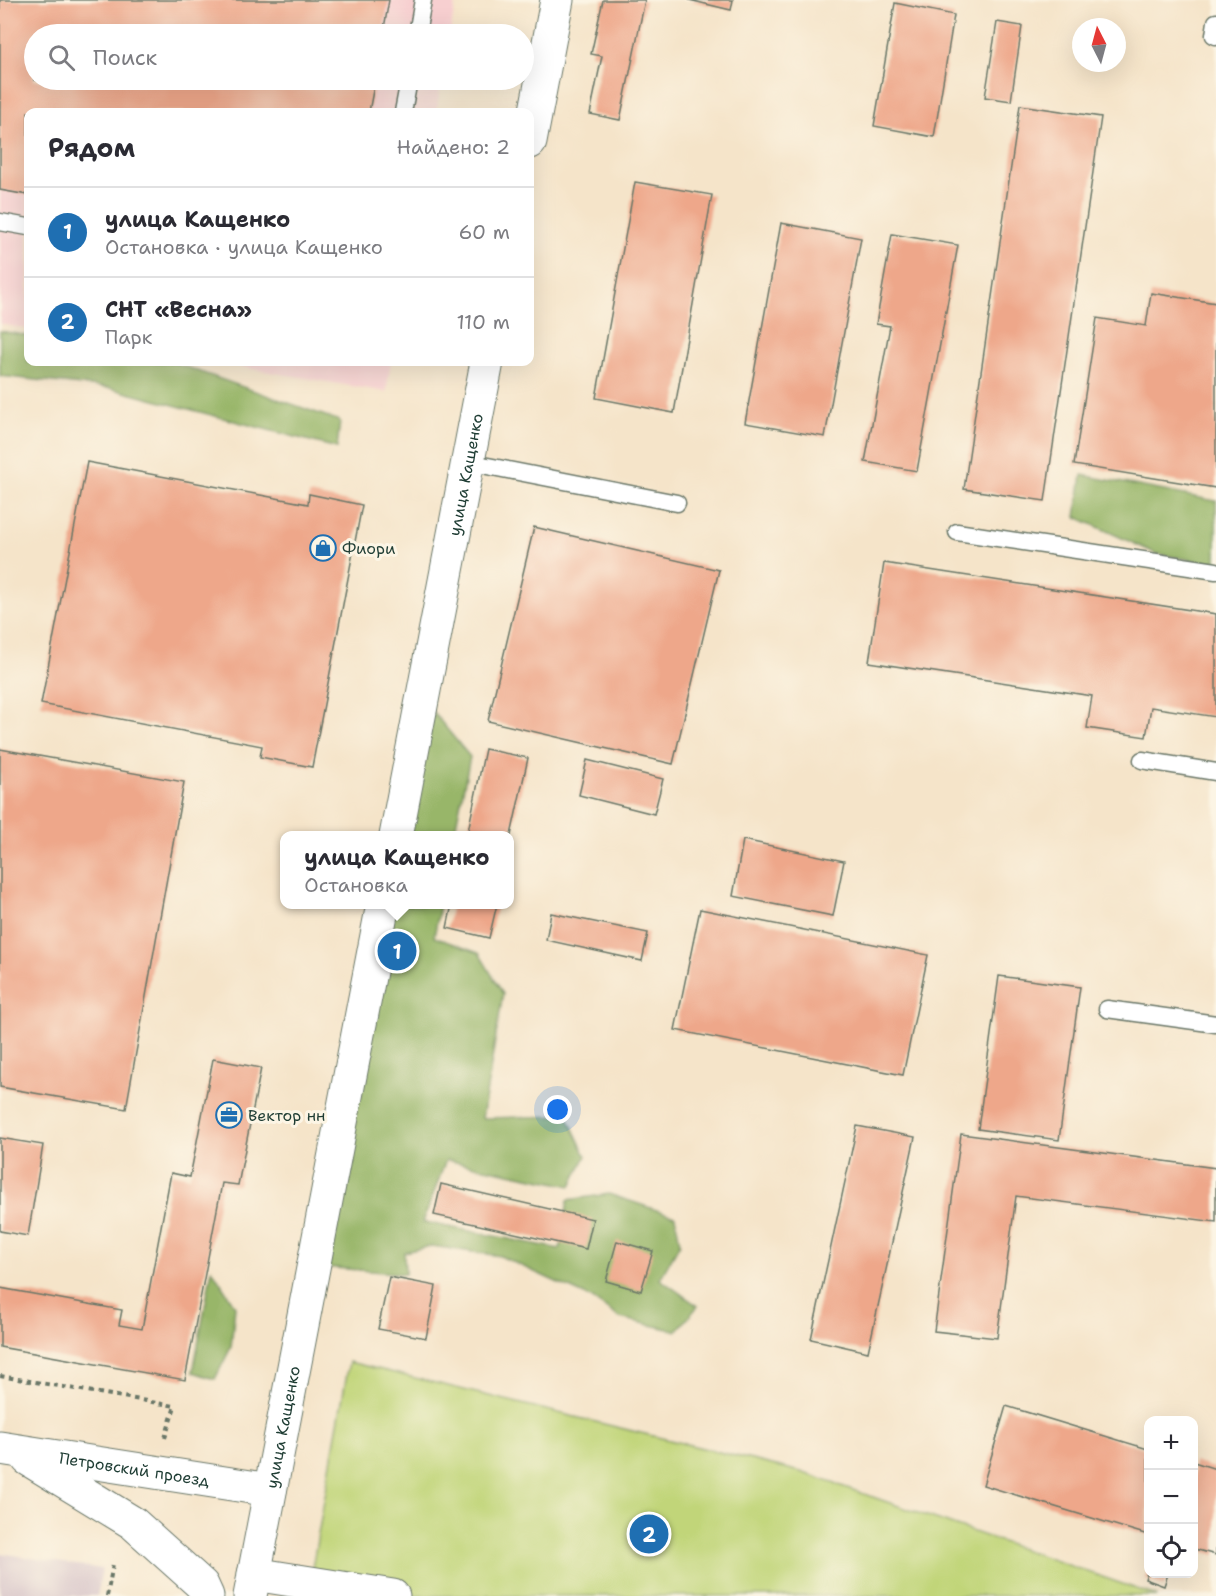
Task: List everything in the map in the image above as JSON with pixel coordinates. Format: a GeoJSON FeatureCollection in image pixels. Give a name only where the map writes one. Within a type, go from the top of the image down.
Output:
{"type":"FeatureCollection","features":[{"type":"Feature","properties":{"kind":"street"},"geometry":{"type":"LineString","coordinates":[[534,121],[557,0]]}},
{"type":"Feature","properties":{"kind":"street","name":"улица Кащенко"},"geometry":{"type":"LineString","coordinates":[[397,831],[486,366]]}},
{"type":"Feature","properties":{"kind":"street","name":"улица Кащенко"},"geometry":{"type":"LineString","coordinates":[[252,1585],[382,909]]}},
{"type":"Feature","properties":{"kind":"street"},"geometry":{"type":"LineString","coordinates":[[7,1450],[133,1522],[202,1585],[207,1596]]}},
{"type":"Feature","properties":{"kind":"street","name":"Петровский проезд"},"geometry":{"type":"LineString","coordinates":[[7,1450],[270,1490]]}},
{"type":"Feature","properties":{"kind":"street"},"geometry":{"type":"LineString","coordinates":[[252,1585],[393,1596]]}},
{"type":"Feature","properties":{"kind":"lane"},"geometry":{"type":"LineString","coordinates":[[419,24],[423,0]]}},
{"type":"Feature","properties":{"kind":"lane"},"geometry":{"type":"LineString","coordinates":[[1216,22],[1214,35],[1216,36]]}},
{"type":"Feature","properties":{"kind":"lane"},"geometry":{"type":"LineString","coordinates":[[405,108],[407,90]]}},
{"type":"Feature","properties":{"kind":"lane"},"geometry":{"type":"LineString","coordinates":[[0,222],[24,226]]}},
{"type":"Feature","properties":{"kind":"lane"},"geometry":{"type":"LineString","coordinates":[[467,462],[677,503]]}},
{"type":"Feature","properties":{"kind":"lane"},"geometry":{"type":"LineString","coordinates":[[957,532],[1216,572]]}},
{"type":"Feature","properties":{"kind":"lane"},"geometry":{"type":"LineString","coordinates":[[1142,760],[1216,772]]}},
{"type":"Feature","properties":{"kind":"lane"},"geometry":{"type":"LineString","coordinates":[[1107,1009],[1216,1024]]}},
{"type":"Feature","properties":{"kind":"path"},"geometry":{"type":"LineString","coordinates":[[0,1376],[176,1406],[165,1438]]}},
{"type":"Feature","properties":{"kind":"path"},"geometry":{"type":"LineString","coordinates":[[107,1596],[113,1564]]}},
{"type":"Feature","properties":{"kind":"shaded area"},"geometry":{"type":"Polygon","coordinates":[[[0,0],[456,0],[452,24],[24,24],[24,90],[440,90],[437,108],[24,108],[24,328],[0,324],[0,0]]]}},
{"type":"Feature","properties":{"kind":"shaded area"},"geometry":{"type":"Polygon","coordinates":[[[235,366],[390,366],[386,392],[235,366]]]}},
{"type":"Feature","properties":{"kind":"shaded area"},"geometry":{"type":"Polygon","coordinates":[[[0,1553],[102,1569],[97,1596],[0,1596],[0,1553]]]}},
{"type":"Feature","properties":{"kind":"green space"},"geometry":{"type":"Polygon","coordinates":[[[0,331],[24,335],[24,366],[183,366],[340,421],[337,448],[109,388],[0,376],[0,331]]]}},
{"type":"Feature","properties":{"kind":"green space"},"geometry":{"type":"Polygon","coordinates":[[[1082,475],[1216,501],[1216,564],[1157,554],[1076,517],[1082,475]]]}},
{"type":"Feature","properties":{"kind":"green space"},"geometry":{"type":"Polygon","coordinates":[[[433,712],[470,757],[455,831],[410,831],[433,712]]]}},
{"type":"Feature","properties":{"kind":"green space"},"geometry":{"type":"Polygon","coordinates":[[[394,909],[439,909],[434,937],[479,953],[503,994],[482,1118],[567,1116],[586,1156],[571,1186],[446,1160],[423,1222],[560,1249],[568,1200],[609,1194],[675,1216],[680,1243],[660,1279],[698,1306],[677,1331],[620,1318],[591,1298],[500,1256],[432,1246],[404,1252],[405,1274],[324,1267],[394,909]]]}},
{"type":"Feature","properties":{"kind":"green space"},"geometry":{"type":"Polygon","coordinates":[[[212,1269],[235,1306],[231,1347],[215,1379],[193,1372],[212,1269]]]}},
{"type":"Feature","properties":{"kind":"green space"},"geometry":{"type":"Polygon","coordinates":[[[349,1362],[801,1472],[1157,1596],[307,1596],[349,1362]]]}},
{"type":"Feature","properties":{"kind":"building"},"geometry":{"type":"Polygon","coordinates":[[[0,0],[389,0],[385,24],[24,24],[24,90],[373,90],[370,108],[24,108],[24,194],[0,190],[0,0]]]}},
{"type":"Feature","properties":{"kind":"building"},"geometry":{"type":"Polygon","coordinates":[[[603,0],[645,0],[620,120],[590,114],[602,56],[591,54],[603,0]]]}},
{"type":"Feature","properties":{"kind":"building"},"geometry":{"type":"Polygon","coordinates":[[[689,0],[733,0],[731,10],[689,0]]]}},
{"type":"Feature","properties":{"kind":"building"},"geometry":{"type":"Polygon","coordinates":[[[895,3],[954,15],[934,137],[874,126],[895,3]]]}},
{"type":"Feature","properties":{"kind":"building"},"geometry":{"type":"Polygon","coordinates":[[[997,22],[1022,26],[1011,101],[985,97],[997,22]]]}},
{"type":"Feature","properties":{"kind":"building"},"geometry":{"type":"Polygon","coordinates":[[[1020,105],[1101,117],[1045,501],[964,489],[1020,105]]]}},
{"type":"Feature","properties":{"kind":"building"},"geometry":{"type":"Polygon","coordinates":[[[635,182],[712,195],[674,413],[596,398],[635,182]]]}},
{"type":"Feature","properties":{"kind":"building"},"geometry":{"type":"Polygon","coordinates":[[[781,223],[861,238],[825,437],[745,423],[781,223]]]}},
{"type":"Feature","properties":{"kind":"building"},"geometry":{"type":"Polygon","coordinates":[[[892,234],[958,245],[917,471],[865,462],[890,326],[876,324],[892,234]]]}},
{"type":"Feature","properties":{"kind":"building"},"geometry":{"type":"Polygon","coordinates":[[[1151,293],[1216,303],[1216,488],[1074,465],[1097,318],[1146,326],[1151,293]]]}},
{"type":"Feature","properties":{"kind":"building"},"geometry":{"type":"Polygon","coordinates":[[[87,462],[308,504],[309,494],[362,505],[312,767],[260,757],[262,746],[41,704],[87,462]]]}},
{"type":"Feature","properties":{"kind":"building"},"geometry":{"type":"Polygon","coordinates":[[[534,527],[719,570],[673,764],[488,721],[534,527]]]}},
{"type":"Feature","properties":{"kind":"building"},"geometry":{"type":"Polygon","coordinates":[[[884,563],[1216,614],[1216,717],[1151,707],[1146,737],[1087,728],[1092,696],[869,662],[884,563]]]}},
{"type":"Feature","properties":{"kind":"building"},"geometry":{"type":"Polygon","coordinates":[[[0,749],[184,782],[126,1109],[0,1087],[0,749]]]}},
{"type":"Feature","properties":{"kind":"building"},"geometry":{"type":"Polygon","coordinates":[[[485,749],[528,758],[512,831],[468,831],[485,749]]]}},
{"type":"Feature","properties":{"kind":"building"},"geometry":{"type":"Polygon","coordinates":[[[587,760],[663,779],[654,814],[579,795],[587,760]]]}},
{"type":"Feature","properties":{"kind":"building"},"geometry":{"type":"Polygon","coordinates":[[[743,840],[844,861],[833,916],[733,896],[743,840]]]}},
{"type":"Feature","properties":{"kind":"building"},"geometry":{"type":"Polygon","coordinates":[[[451,909],[496,909],[489,938],[447,928],[451,909]]]}},
{"type":"Feature","properties":{"kind":"building"},"geometry":{"type":"Polygon","coordinates":[[[700,909],[928,955],[903,1075],[675,1030],[700,909]]]}},
{"type":"Feature","properties":{"kind":"building"},"geometry":{"type":"Polygon","coordinates":[[[551,913],[648,933],[642,961],[546,940],[551,913]]]}},
{"type":"Feature","properties":{"kind":"building"},"geometry":{"type":"Polygon","coordinates":[[[999,976],[1080,987],[1059,1140],[978,1129],[999,976]]]}},
{"type":"Feature","properties":{"kind":"building"},"geometry":{"type":"Polygon","coordinates":[[[213,1059],[261,1068],[238,1185],[222,1183],[185,1380],[0,1347],[0,1288],[122,1310],[119,1325],[142,1329],[171,1173],[190,1177],[213,1059]]]}},
{"type":"Feature","properties":{"kind":"building"},"geometry":{"type":"Polygon","coordinates":[[[857,1126],[915,1137],[868,1352],[811,1339],[857,1126]]]}},
{"type":"Feature","properties":{"kind":"building"},"geometry":{"type":"Polygon","coordinates":[[[961,1134],[1216,1168],[1216,1222],[1016,1196],[997,1338],[934,1331],[961,1134]]]}},
{"type":"Feature","properties":{"kind":"building"},"geometry":{"type":"Polygon","coordinates":[[[0,1138],[43,1145],[28,1236],[0,1231],[0,1138]]]}},
{"type":"Feature","properties":{"kind":"building"},"geometry":{"type":"Polygon","coordinates":[[[441,1184],[593,1219],[586,1249],[434,1215],[441,1184]]]}},
{"type":"Feature","properties":{"kind":"building"},"geometry":{"type":"Polygon","coordinates":[[[617,1241],[653,1251],[641,1291],[606,1281],[617,1241]]]}},
{"type":"Feature","properties":{"kind":"building"},"geometry":{"type":"Polygon","coordinates":[[[389,1277],[436,1286],[426,1338],[378,1329],[389,1277]]]}},
{"type":"Feature","properties":{"kind":"building"},"geometry":{"type":"Polygon","coordinates":[[[1006,1406],[1144,1448],[1144,1534],[983,1485],[1006,1406]]]}},
{"type":"Feature","properties":{"kind":"building"},"geometry":{"type":"Polygon","coordinates":[[[1198,1463],[1216,1469],[1216,1555],[1198,1550],[1198,1463]]]}},
{"type":"Feature","properties":{"kind":"building"},"geometry":{"type":"Polygon","coordinates":[[[1145,1578],[1167,1578],[1164,1586],[1145,1578]]]}},
{"type":"Feature","properties":{"kind":"place","name":"Фиори"},"geometry":{"type":"Point","coordinates":[323,548]}},
{"type":"Feature","properties":{"kind":"place","name":"улица Кащенко"},"geometry":{"type":"Point","coordinates":[397,951]}},
{"type":"Feature","properties":{"kind":"place","name":"Вектор нн"},"geometry":{"type":"Point","coordinates":[229,1115]}},
{"type":"Feature","properties":{"kind":"place","name":"СНТ «Весна»"},"geometry":{"type":"Point","coordinates":[649,1534]}}]}
